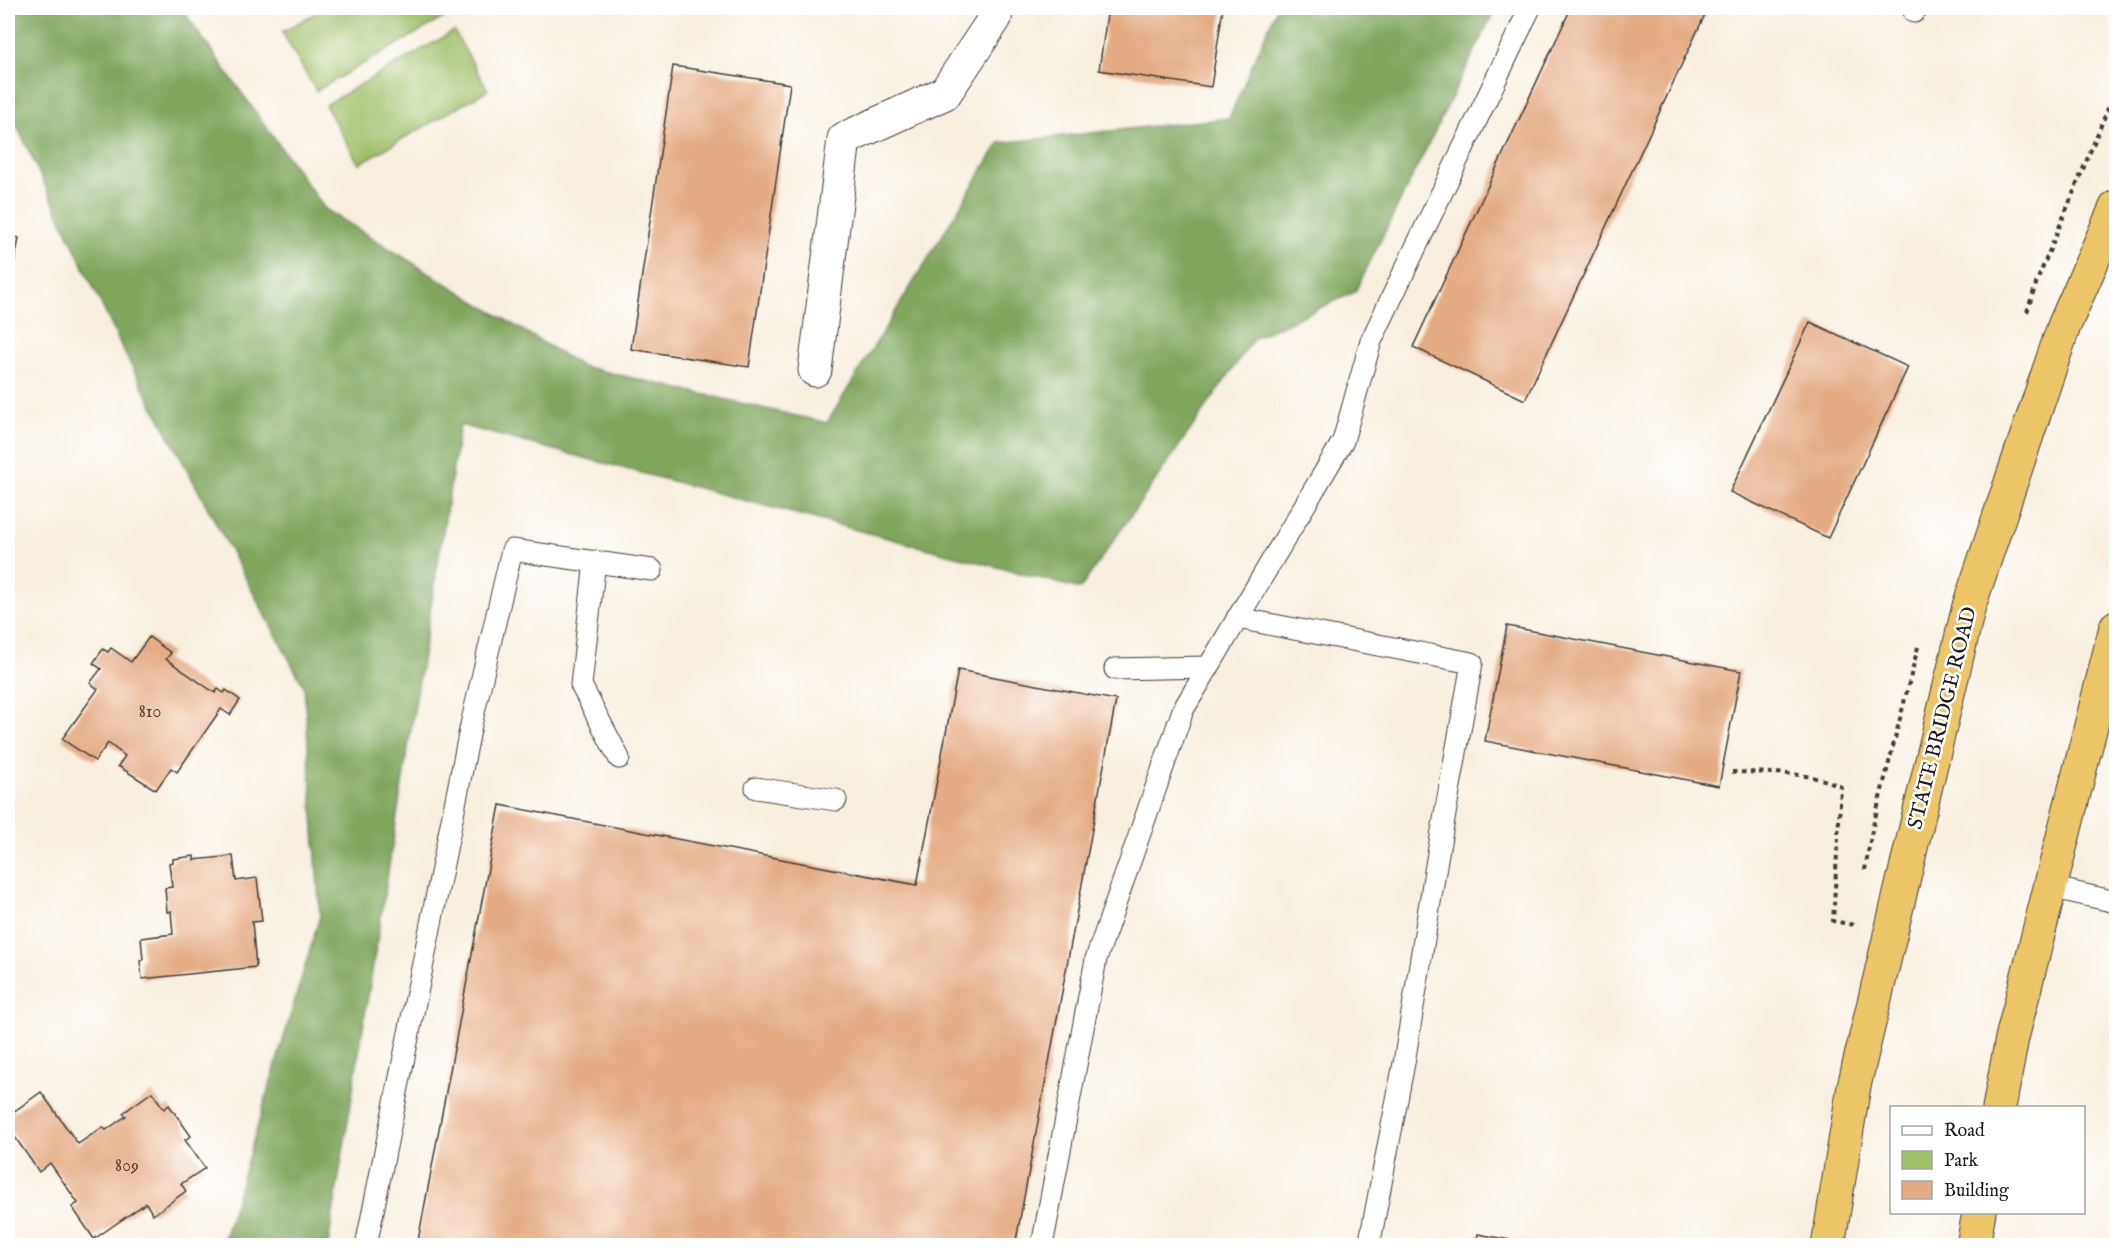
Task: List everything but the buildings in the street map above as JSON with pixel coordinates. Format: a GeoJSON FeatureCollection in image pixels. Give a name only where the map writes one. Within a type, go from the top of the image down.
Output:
{"type":"FeatureCollection","features":[{"type":"Feature","properties":{"kind":"highway","name":"STATE BRIDGE ROAD"},"geometry":{"type":"LineString","coordinates":[[1828,1245],[1854,1086],[1969,606],[2064,326],[2116,207]]}},
{"type":"Feature","properties":{"kind":"highway"},"geometry":{"type":"LineString","coordinates":[[1999,1106],[2012,1038],[2116,627]]}},
{"type":"Feature","properties":{"kind":"highway"},"geometry":{"type":"LineString","coordinates":[[1973,1245],[1979,1214]]}},
{"type":"Feature","properties":{"kind":"street"},"geometry":{"type":"LineString","coordinates":[[815,370],[844,139],[945,93],[995,18],[997,8]]}},
{"type":"Feature","properties":{"kind":"lane"},"geometry":{"type":"LineString","coordinates":[[1042,1245],[1096,959],[1183,710],[1343,441],[1371,341],[1530,8]]}},
{"type":"Feature","properties":{"kind":"lane"},"geometry":{"type":"LineString","coordinates":[[366,1245],[471,724],[512,550],[652,570]]}},
{"type":"Feature","properties":{"kind":"lane"},"geometry":{"type":"LineString","coordinates":[[595,561],[581,685],[618,758]]}},
{"type":"Feature","properties":{"kind":"lane"},"geometry":{"type":"LineString","coordinates":[[1237,618],[1472,663],[1444,816],[1404,1063],[1369,1245]]}},
{"type":"Feature","properties":{"kind":"lane"},"geometry":{"type":"LineString","coordinates":[[1115,669],[1208,667]]}},
{"type":"Feature","properties":{"kind":"lane"},"geometry":{"type":"LineString","coordinates":[[756,788],[836,800]]}},
{"type":"Feature","properties":{"kind":"lane"},"geometry":{"type":"LineString","coordinates":[[2050,887],[2116,902]]}},
{"type":"Feature","properties":{"kind":"path"},"geometry":{"type":"LineString","coordinates":[[1732,772],[1826,778],[1841,787],[1833,921],[1855,925]]}},
{"type":"Feature","properties":{"kind":"green space"},"geometry":{"type":"Polygon","coordinates":[[[8,8],[181,8],[325,209],[581,366],[827,423],[999,143],[1229,118],[1277,8],[1496,8],[1355,292],[1254,338],[1080,589],[460,425],[328,1245],[222,1246],[320,916],[304,687],[124,352],[8,107],[8,8]]]}},
{"type":"Feature","properties":{"kind":"green space"},"geometry":{"type":"Polygon","coordinates":[[[324,8],[440,8],[445,17],[316,91],[282,32],[324,8]]]}},
{"type":"Feature","properties":{"kind":"green space"},"geometry":{"type":"Polygon","coordinates":[[[454,31],[488,90],[359,164],[325,105],[454,31]]]}}]}
